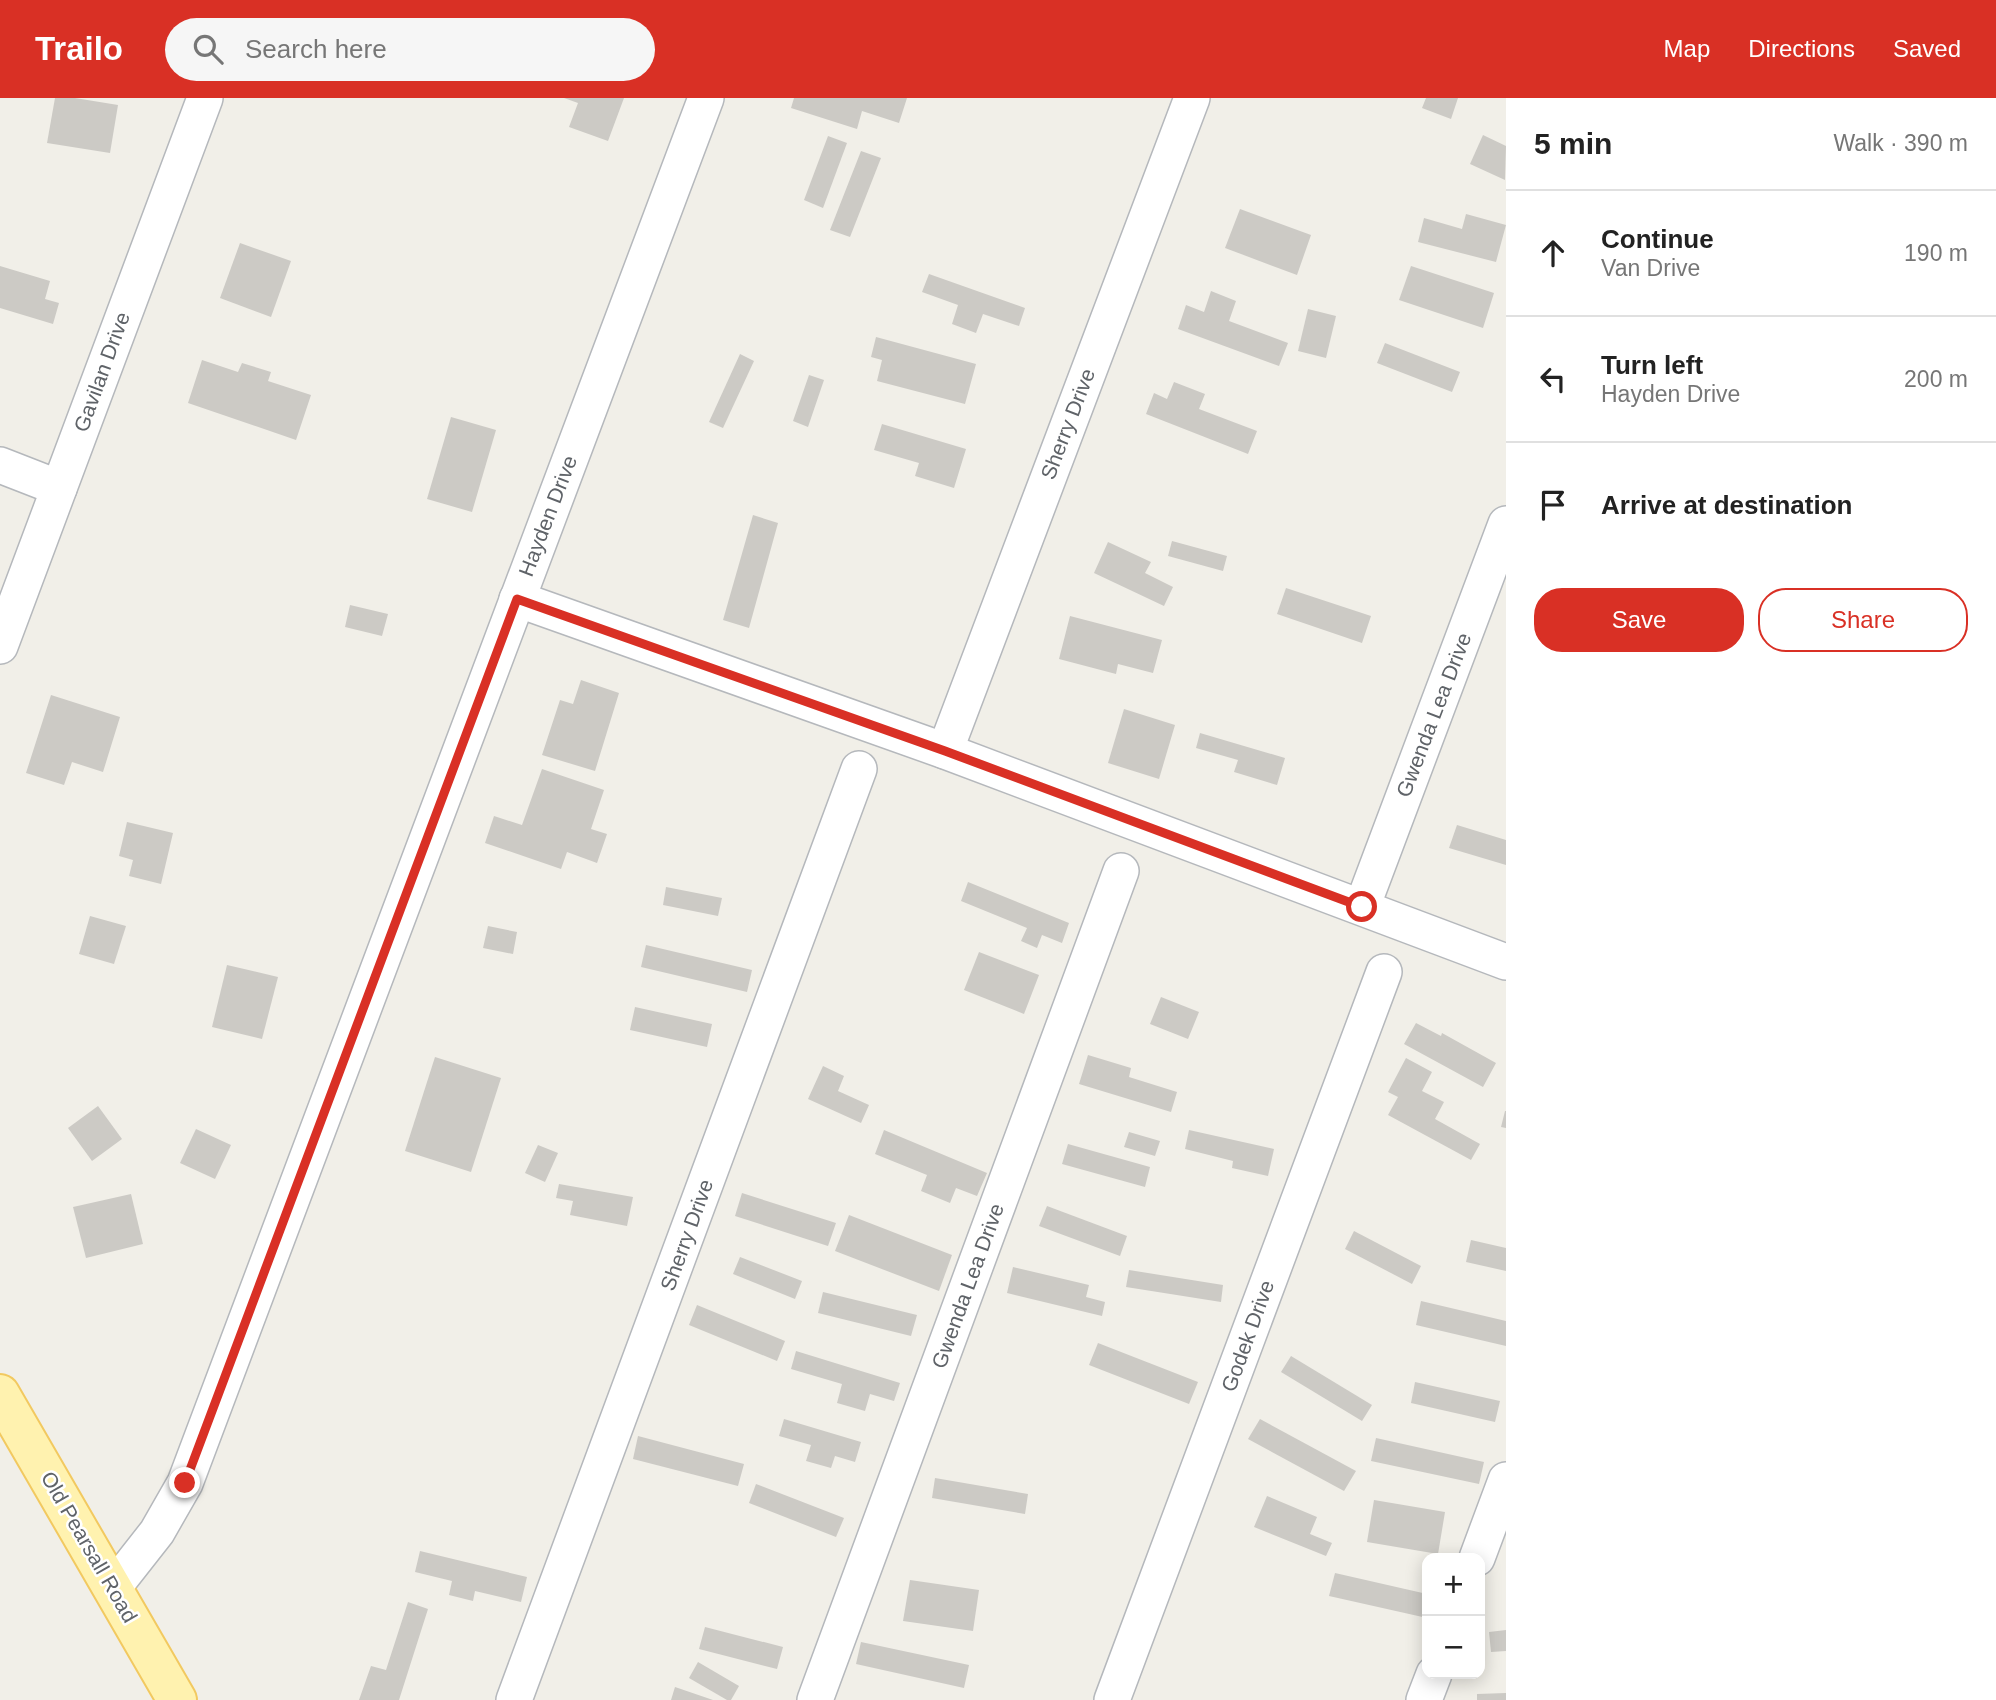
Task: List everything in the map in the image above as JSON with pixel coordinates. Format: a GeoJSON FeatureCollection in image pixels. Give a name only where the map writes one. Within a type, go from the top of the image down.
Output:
{"type":"FeatureCollection","features":[{"type":"Feature","properties":{"kind":"main road","name":"Old Pearsall Road"},"geometry":{"type":"LineString","coordinates":[[0,1394],[177,1700]]}},
{"type":"Feature","properties":{"kind":"street","name":"Gavilan Drive"},"geometry":{"type":"LineString","coordinates":[[0,646],[205,98]]}},
{"type":"Feature","properties":{"kind":"street","name":"Hayden Drive"},"geometry":{"type":"LineString","coordinates":[[113,1588],[157,1532],[185,1483],[706,98]]}},
{"type":"Feature","properties":{"kind":"street","name":"Sherry Drive"},"geometry":{"type":"LineString","coordinates":[[945,751],[1192,98]]}},
{"type":"Feature","properties":{"kind":"street"},"geometry":{"type":"LineString","coordinates":[[0,465],[59,488]]}},
{"type":"Feature","properties":{"kind":"street","name":"Gwenda Lea Drive"},"geometry":{"type":"LineString","coordinates":[[1362,907],[1506,524]]}},
{"type":"Feature","properties":{"kind":"street"},"geometry":{"type":"LineString","coordinates":[[517,599],[945,751],[1506,962]]}},
{"type":"Feature","properties":{"kind":"street","name":"Sherry Drive"},"geometry":{"type":"LineString","coordinates":[[514,1700],[859,769]]}},
{"type":"Feature","properties":{"kind":"street","name":"Gwenda Lea Drive"},"geometry":{"type":"LineString","coordinates":[[815,1700],[1121,871]]}},
{"type":"Feature","properties":{"kind":"street","name":"Godek Drive"},"geometry":{"type":"LineString","coordinates":[[1112,1700],[1384,972]]}},
{"type":"Feature","properties":{"kind":"street"},"geometry":{"type":"LineString","coordinates":[[1479,1553],[1506,1480]]}},
{"type":"Feature","properties":{"kind":"street"},"geometry":{"type":"LineString","coordinates":[[1424,1700],[1432,1679]]}},
{"type":"Feature","properties":{"kind":"building"},"geometry":{"type":"Polygon","coordinates":[[[55,98],[75,98],[118,105],[110,153],[47,143],[55,98]]]}},
{"type":"Feature","properties":{"kind":"building"},"geometry":{"type":"Polygon","coordinates":[[[564,98],[624,98],[608,141],[569,127],[578,103],[564,98]]]}},
{"type":"Feature","properties":{"kind":"building"},"geometry":{"type":"Polygon","coordinates":[[[794,98],[907,98],[899,123],[862,111],[857,129],[791,108],[794,98]]]}},
{"type":"Feature","properties":{"kind":"building"},"geometry":{"type":"Polygon","coordinates":[[[1426,98],[1458,98],[1451,119],[1422,108],[1426,98]]]}},
{"type":"Feature","properties":{"kind":"building"},"geometry":{"type":"Polygon","coordinates":[[[1483,135],[1506,146],[1505,180],[1470,164],[1483,135]]]}},
{"type":"Feature","properties":{"kind":"building"},"geometry":{"type":"Polygon","coordinates":[[[828,136],[847,143],[823,208],[804,200],[828,136]]]}},
{"type":"Feature","properties":{"kind":"building"},"geometry":{"type":"Polygon","coordinates":[[[861,151],[881,158],[850,237],[830,230],[861,151]]]}},
{"type":"Feature","properties":{"kind":"building"},"geometry":{"type":"Polygon","coordinates":[[[1240,209],[1311,235],[1297,275],[1225,248],[1240,209]]]}},
{"type":"Feature","properties":{"kind":"building"},"geometry":{"type":"Polygon","coordinates":[[[1466,214],[1506,225],[1496,262],[1418,242],[1424,218],[1462,229],[1466,214]]]}},
{"type":"Feature","properties":{"kind":"building"},"geometry":{"type":"Polygon","coordinates":[[[240,243],[291,261],[271,317],[220,298],[240,243]]]}},
{"type":"Feature","properties":{"kind":"building"},"geometry":{"type":"Polygon","coordinates":[[[0,266],[50,281],[45,299],[59,303],[53,324],[0,308],[0,266]]]}},
{"type":"Feature","properties":{"kind":"building"},"geometry":{"type":"Polygon","coordinates":[[[1411,266],[1494,293],[1483,328],[1399,300],[1411,266]]]}},
{"type":"Feature","properties":{"kind":"building"},"geometry":{"type":"Polygon","coordinates":[[[929,274],[1025,308],[1019,326],[983,314],[976,333],[952,324],[958,305],[922,292],[929,274]]]}},
{"type":"Feature","properties":{"kind":"building"},"geometry":{"type":"Polygon","coordinates":[[[1211,291],[1236,301],[1229,321],[1288,343],[1279,366],[1178,329],[1186,305],[1204,312],[1211,291]]]}},
{"type":"Feature","properties":{"kind":"building"},"geometry":{"type":"Polygon","coordinates":[[[1308,309],[1336,316],[1326,358],[1298,351],[1308,309]]]}},
{"type":"Feature","properties":{"kind":"building"},"geometry":{"type":"Polygon","coordinates":[[[876,337],[976,364],[965,404],[877,381],[882,360],[871,357],[876,337]]]}},
{"type":"Feature","properties":{"kind":"building"},"geometry":{"type":"Polygon","coordinates":[[[1385,343],[1460,372],[1452,392],[1377,363],[1385,343]]]}},
{"type":"Feature","properties":{"kind":"building"},"geometry":{"type":"Polygon","coordinates":[[[740,354],[754,361],[723,428],[709,422],[740,354]]]}},
{"type":"Feature","properties":{"kind":"building"},"geometry":{"type":"Polygon","coordinates":[[[202,360],[238,372],[242,363],[271,372],[268,381],[311,395],[296,440],[188,403],[202,360]]]}},
{"type":"Feature","properties":{"kind":"building"},"geometry":{"type":"Polygon","coordinates":[[[809,375],[824,380],[808,427],[793,421],[809,375]]]}},
{"type":"Feature","properties":{"kind":"building"},"geometry":{"type":"Polygon","coordinates":[[[1174,382],[1205,394],[1199,409],[1257,431],[1248,454],[1146,414],[1154,393],[1167,399],[1174,382]]]}},
{"type":"Feature","properties":{"kind":"building"},"geometry":{"type":"Polygon","coordinates":[[[451,417],[496,430],[472,512],[427,499],[451,417]]]}},
{"type":"Feature","properties":{"kind":"building"},"geometry":{"type":"Polygon","coordinates":[[[882,424],[966,449],[954,488],[915,476],[919,463],[874,450],[882,424]]]}},
{"type":"Feature","properties":{"kind":"building"},"geometry":{"type":"Polygon","coordinates":[[[753,515],[778,523],[749,628],[723,620],[753,515]]]}},
{"type":"Feature","properties":{"kind":"building"},"geometry":{"type":"Polygon","coordinates":[[[1172,541],[1227,556],[1223,571],[1168,556],[1172,541]]]}},
{"type":"Feature","properties":{"kind":"building"},"geometry":{"type":"Polygon","coordinates":[[[1108,542],[1151,562],[1145,573],[1173,587],[1164,606],[1094,573],[1108,542]]]}},
{"type":"Feature","properties":{"kind":"building"},"geometry":{"type":"Polygon","coordinates":[[[1286,588],[1371,616],[1362,643],[1277,614],[1286,588]]]}},
{"type":"Feature","properties":{"kind":"building"},"geometry":{"type":"Polygon","coordinates":[[[350,605],[388,614],[382,636],[345,627],[350,605]]]}},
{"type":"Feature","properties":{"kind":"building"},"geometry":{"type":"Polygon","coordinates":[[[1070,616],[1162,640],[1153,673],[1118,664],[1116,674],[1059,659],[1070,616]]]}},
{"type":"Feature","properties":{"kind":"building"},"geometry":{"type":"Polygon","coordinates":[[[581,680],[619,693],[595,771],[542,755],[560,700],[573,704],[581,680]]]}},
{"type":"Feature","properties":{"kind":"building"},"geometry":{"type":"Polygon","coordinates":[[[51,695],[120,717],[103,772],[72,762],[64,785],[26,773],[51,695]]]}},
{"type":"Feature","properties":{"kind":"building"},"geometry":{"type":"Polygon","coordinates":[[[1124,709],[1175,725],[1159,779],[1108,763],[1124,709]]]}},
{"type":"Feature","properties":{"kind":"building"},"geometry":{"type":"Polygon","coordinates":[[[1200,733],[1285,758],[1277,785],[1234,772],[1238,760],[1196,748],[1200,733]]]}},
{"type":"Feature","properties":{"kind":"building"},"geometry":{"type":"Polygon","coordinates":[[[542,769],[604,790],[591,829],[607,834],[597,863],[567,852],[561,869],[485,843],[494,816],[522,825],[542,769]]]}},
{"type":"Feature","properties":{"kind":"building"},"geometry":{"type":"Polygon","coordinates":[[[127,822],[173,833],[161,884],[129,876],[133,860],[119,856],[127,822]]]}},
{"type":"Feature","properties":{"kind":"building"},"geometry":{"type":"Polygon","coordinates":[[[1457,825],[1506,840],[1506,865],[1449,848],[1457,825]]]}},
{"type":"Feature","properties":{"kind":"building"},"geometry":{"type":"Polygon","coordinates":[[[968,882],[1069,923],[1062,943],[1042,935],[1037,948],[1021,941],[1027,928],[961,901],[968,882]]]}},
{"type":"Feature","properties":{"kind":"building"},"geometry":{"type":"Polygon","coordinates":[[[666,887],[722,898],[718,916],[663,905],[666,887]]]}},
{"type":"Feature","properties":{"kind":"building"},"geometry":{"type":"Polygon","coordinates":[[[90,916],[126,926],[114,964],[79,954],[90,916]]]}},
{"type":"Feature","properties":{"kind":"building"},"geometry":{"type":"Polygon","coordinates":[[[488,926],[517,932],[513,954],[483,948],[488,926]]]}},
{"type":"Feature","properties":{"kind":"building"},"geometry":{"type":"Polygon","coordinates":[[[646,945],[752,970],[747,992],[641,967],[646,945]]]}},
{"type":"Feature","properties":{"kind":"building"},"geometry":{"type":"Polygon","coordinates":[[[979,952],[1039,975],[1024,1014],[964,990],[979,952]]]}},
{"type":"Feature","properties":{"kind":"building"},"geometry":{"type":"Polygon","coordinates":[[[227,965],[278,977],[262,1039],[212,1027],[227,965]]]}},
{"type":"Feature","properties":{"kind":"building"},"geometry":{"type":"Polygon","coordinates":[[[1161,997],[1199,1012],[1188,1039],[1150,1024],[1161,997]]]}},
{"type":"Feature","properties":{"kind":"building"},"geometry":{"type":"Polygon","coordinates":[[[635,1007],[712,1024],[707,1047],[630,1030],[635,1007]]]}},
{"type":"Feature","properties":{"kind":"building"},"geometry":{"type":"Polygon","coordinates":[[[1416,1023],[1441,1036],[1442,1033],[1496,1063],[1483,1087],[1404,1044],[1416,1023]]]}},
{"type":"Feature","properties":{"kind":"building"},"geometry":{"type":"Polygon","coordinates":[[[1088,1055],[1131,1068],[1129,1077],[1177,1092],[1171,1112],[1079,1084],[1088,1055]]]}},
{"type":"Feature","properties":{"kind":"building"},"geometry":{"type":"Polygon","coordinates":[[[435,1057],[501,1078],[471,1172],[405,1151],[435,1057]]]}},
{"type":"Feature","properties":{"kind":"building"},"geometry":{"type":"Polygon","coordinates":[[[1406,1058],[1432,1072],[1422,1091],[1444,1102],[1435,1119],[1480,1144],[1471,1160],[1388,1115],[1398,1097],[1388,1092],[1406,1058]]]}},
{"type":"Feature","properties":{"kind":"building"},"geometry":{"type":"Polygon","coordinates":[[[823,1066],[844,1076],[838,1091],[869,1105],[861,1123],[808,1099],[823,1066]]]}},
{"type":"Feature","properties":{"kind":"building"},"geometry":{"type":"Polygon","coordinates":[[[98,1106],[122,1139],[92,1161],[68,1128],[98,1106]]]}},
{"type":"Feature","properties":{"kind":"building"},"geometry":{"type":"Polygon","coordinates":[[[1506,1111],[1506,1128],[1501,1127],[1506,1111]]]}},
{"type":"Feature","properties":{"kind":"building"},"geometry":{"type":"Polygon","coordinates":[[[196,1129],[231,1145],[215,1179],[180,1163],[196,1129]]]}},
{"type":"Feature","properties":{"kind":"building"},"geometry":{"type":"Polygon","coordinates":[[[884,1130],[987,1173],[977,1196],[956,1188],[950,1203],[921,1191],[927,1175],[875,1154],[884,1130]]]}},
{"type":"Feature","properties":{"kind":"building"},"geometry":{"type":"Polygon","coordinates":[[[1189,1130],[1274,1149],[1268,1176],[1232,1168],[1233,1161],[1185,1149],[1189,1130]]]}},
{"type":"Feature","properties":{"kind":"building"},"geometry":{"type":"Polygon","coordinates":[[[1129,1132],[1160,1141],[1155,1156],[1124,1147],[1129,1132]]]}},
{"type":"Feature","properties":{"kind":"building"},"geometry":{"type":"Polygon","coordinates":[[[1068,1144],[1150,1167],[1145,1187],[1062,1164],[1068,1144]]]}},
{"type":"Feature","properties":{"kind":"building"},"geometry":{"type":"Polygon","coordinates":[[[538,1145],[558,1153],[545,1182],[525,1173],[538,1145]]]}},
{"type":"Feature","properties":{"kind":"building"},"geometry":{"type":"Polygon","coordinates":[[[559,1184],[633,1197],[627,1226],[570,1215],[573,1201],[556,1198],[559,1184]]]}},
{"type":"Feature","properties":{"kind":"building"},"geometry":{"type":"Polygon","coordinates":[[[742,1193],[836,1223],[828,1246],[735,1216],[742,1193]]]}},
{"type":"Feature","properties":{"kind":"building"},"geometry":{"type":"Polygon","coordinates":[[[131,1194],[143,1244],[86,1258],[73,1207],[131,1194]]]}},
{"type":"Feature","properties":{"kind":"building"},"geometry":{"type":"Polygon","coordinates":[[[1047,1206],[1127,1236],[1120,1256],[1039,1226],[1047,1206]]]}},
{"type":"Feature","properties":{"kind":"building"},"geometry":{"type":"Polygon","coordinates":[[[849,1215],[952,1255],[939,1291],[835,1251],[849,1215]]]}},
{"type":"Feature","properties":{"kind":"building"},"geometry":{"type":"Polygon","coordinates":[[[1354,1231],[1421,1266],[1412,1284],[1345,1249],[1354,1231]]]}},
{"type":"Feature","properties":{"kind":"building"},"geometry":{"type":"Polygon","coordinates":[[[1471,1240],[1506,1248],[1506,1271],[1466,1262],[1471,1240]]]}},
{"type":"Feature","properties":{"kind":"building"},"geometry":{"type":"Polygon","coordinates":[[[740,1257],[802,1281],[795,1299],[733,1274],[740,1257]]]}},
{"type":"Feature","properties":{"kind":"building"},"geometry":{"type":"Polygon","coordinates":[[[1013,1267],[1089,1285],[1086,1297],[1105,1302],[1102,1316],[1007,1293],[1013,1267]]]}},
{"type":"Feature","properties":{"kind":"building"},"geometry":{"type":"Polygon","coordinates":[[[1129,1270],[1223,1285],[1221,1302],[1126,1287],[1129,1270]]]}},
{"type":"Feature","properties":{"kind":"building"},"geometry":{"type":"Polygon","coordinates":[[[823,1292],[917,1315],[911,1336],[818,1313],[823,1292]]]}},
{"type":"Feature","properties":{"kind":"building"},"geometry":{"type":"Polygon","coordinates":[[[1421,1301],[1506,1321],[1506,1346],[1416,1325],[1421,1301]]]}},
{"type":"Feature","properties":{"kind":"building"},"geometry":{"type":"Polygon","coordinates":[[[697,1305],[785,1341],[777,1361],[689,1325],[697,1305]]]}},
{"type":"Feature","properties":{"kind":"building"},"geometry":{"type":"Polygon","coordinates":[[[1098,1343],[1198,1382],[1189,1404],[1089,1365],[1098,1343]]]}},
{"type":"Feature","properties":{"kind":"building"},"geometry":{"type":"Polygon","coordinates":[[[796,1351],[900,1383],[894,1401],[870,1394],[865,1411],[837,1403],[842,1384],[791,1369],[796,1351]]]}},
{"type":"Feature","properties":{"kind":"building"},"geometry":{"type":"Polygon","coordinates":[[[1291,1356],[1372,1405],[1362,1421],[1281,1372],[1291,1356]]]}},
{"type":"Feature","properties":{"kind":"building"},"geometry":{"type":"Polygon","coordinates":[[[1415,1382],[1500,1401],[1495,1422],[1411,1403],[1415,1382]]]}},
{"type":"Feature","properties":{"kind":"building"},"geometry":{"type":"Polygon","coordinates":[[[784,1419],[861,1442],[855,1462],[835,1456],[831,1468],[806,1461],[811,1445],[779,1436],[784,1419]]]}},
{"type":"Feature","properties":{"kind":"building"},"geometry":{"type":"Polygon","coordinates":[[[1260,1419],[1356,1471],[1344,1491],[1248,1439],[1260,1419]]]}},
{"type":"Feature","properties":{"kind":"building"},"geometry":{"type":"Polygon","coordinates":[[[638,1436],[744,1464],[738,1486],[633,1459],[638,1436]]]}},
{"type":"Feature","properties":{"kind":"building"},"geometry":{"type":"Polygon","coordinates":[[[1376,1438],[1484,1462],[1479,1484],[1371,1461],[1376,1438]]]}},
{"type":"Feature","properties":{"kind":"building"},"geometry":{"type":"Polygon","coordinates":[[[935,1478],[1028,1494],[1025,1514],[932,1498],[935,1478]]]}},
{"type":"Feature","properties":{"kind":"building"},"geometry":{"type":"Polygon","coordinates":[[[756,1484],[844,1518],[836,1537],[749,1503],[756,1484]]]}},
{"type":"Feature","properties":{"kind":"building"},"geometry":{"type":"Polygon","coordinates":[[[1267,1496],[1317,1517],[1310,1534],[1332,1543],[1326,1556],[1254,1527],[1267,1496]]]}},
{"type":"Feature","properties":{"kind":"building"},"geometry":{"type":"Polygon","coordinates":[[[1374,1500],[1445,1512],[1438,1553],[1367,1542],[1374,1500]]]}},
{"type":"Feature","properties":{"kind":"building"},"geometry":{"type":"Polygon","coordinates":[[[420,1551],[527,1577],[521,1602],[475,1591],[473,1601],[449,1595],[452,1581],[415,1572],[420,1551]]]}},
{"type":"Feature","properties":{"kind":"building"},"geometry":{"type":"Polygon","coordinates":[[[1335,1573],[1422,1593],[1422,1617],[1329,1596],[1335,1573]]]}},
{"type":"Feature","properties":{"kind":"building"},"geometry":{"type":"Polygon","coordinates":[[[910,1580],[979,1590],[973,1631],[903,1621],[910,1580]]]}},
{"type":"Feature","properties":{"kind":"building"},"geometry":{"type":"Polygon","coordinates":[[[408,1602],[428,1609],[399,1700],[359,1700],[371,1666],[386,1670],[408,1602]]]}},
{"type":"Feature","properties":{"kind":"building"},"geometry":{"type":"Polygon","coordinates":[[[705,1627],[783,1647],[777,1669],[699,1649],[705,1627]]]}},
{"type":"Feature","properties":{"kind":"building"},"geometry":{"type":"Polygon","coordinates":[[[1506,1630],[1506,1651],[1491,1652],[1489,1632],[1506,1630]]]}},
{"type":"Feature","properties":{"kind":"building"},"geometry":{"type":"Polygon","coordinates":[[[861,1642],[969,1665],[964,1688],[856,1664],[861,1642]]]}},
{"type":"Feature","properties":{"kind":"building"},"geometry":{"type":"Polygon","coordinates":[[[698,1662],[739,1686],[731,1700],[689,1678],[698,1662]]]}},
{"type":"Feature","properties":{"kind":"building"},"geometry":{"type":"Polygon","coordinates":[[[675,1687],[713,1700],[671,1700],[675,1687]]]}},
{"type":"Feature","properties":{"kind":"building"},"geometry":{"type":"Polygon","coordinates":[[[1506,1693],[1506,1700],[1477,1700],[1477,1694],[1506,1693]]]}},
{"type":"Feature","properties":{"kind":"route"},"geometry":{"type":"LineString","coordinates":[[185,1483],[517,599],[945,751],[1362,907]]}}]}
